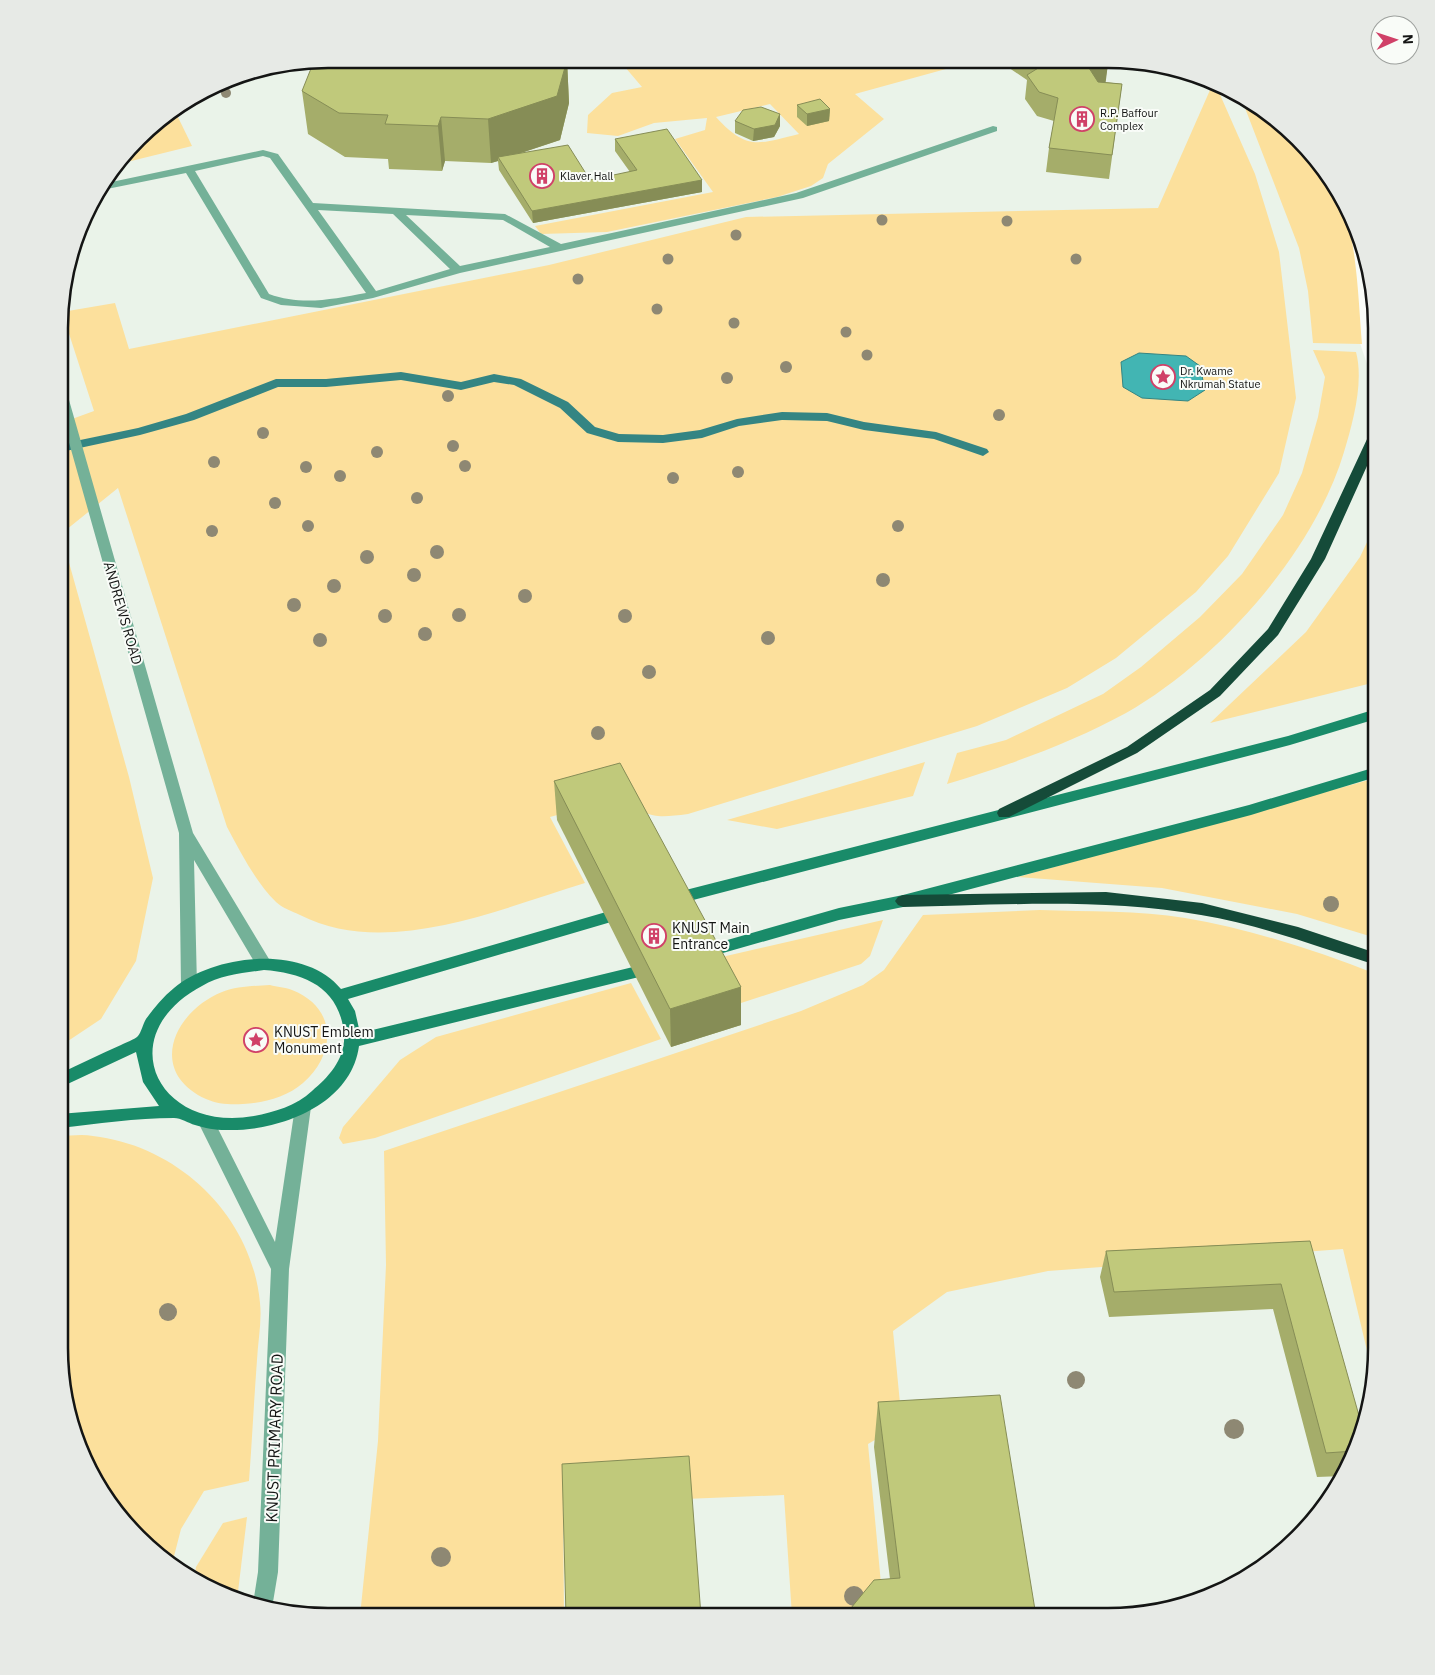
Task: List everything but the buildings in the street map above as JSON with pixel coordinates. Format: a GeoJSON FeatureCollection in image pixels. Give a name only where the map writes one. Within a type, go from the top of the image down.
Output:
{"type":"FeatureCollection","features":[{"type":"Feature","properties":{"kind":"highway"},"geometry":{"type":"LineString","coordinates":[[1004,813],[1132,750],[1215,693],[1273,632],[1318,559],[1368,450]]}},
{"type":"Feature","properties":{"kind":"highway"},"geometry":{"type":"LineString","coordinates":[[903,901],[1106,898],[1202,909],[1298,933],[1368,956]]}},
{"type":"Feature","properties":{"kind":"street"},"geometry":{"type":"LineString","coordinates":[[188,168],[265,296],[281,302],[321,304],[373,295],[458,270],[558,247],[799,196],[993,129]]}},
{"type":"Feature","properties":{"kind":"street"},"geometry":{"type":"LineString","coordinates":[[109,186],[263,153],[274,156],[312,206],[373,295]]}},
{"type":"Feature","properties":{"kind":"street"},"geometry":{"type":"LineString","coordinates":[[312,206],[506,217],[558,247]]}},
{"type":"Feature","properties":{"kind":"street"},"geometry":{"type":"LineString","coordinates":[[395,210],[458,270]]}},
{"type":"Feature","properties":{"kind":"street","name":"ANDREWS ROAD"},"geometry":{"type":"LineString","coordinates":[[68,418],[186,833],[189,986]]}},
{"type":"Feature","properties":{"kind":"street"},"geometry":{"type":"LineString","coordinates":[[674,900],[1290,740],[1368,716]]}},
{"type":"Feature","properties":{"kind":"street"},"geometry":{"type":"LineString","coordinates":[[702,953],[839,914],[903,901],[1251,810],[1368,774]]}},
{"type":"Feature","properties":{"kind":"street","name":"ANDREWS ROAD"},"geometry":{"type":"LineString","coordinates":[[186,833],[264,964]]}},
{"type":"Feature","properties":{"kind":"street"},"geometry":{"type":"LineString","coordinates":[[340,995],[606,918]]}},
{"type":"Feature","properties":{"kind":"street"},"geometry":{"type":"LineString","coordinates":[[264,964],[287,966],[308,972],[326,982],[340,995],[351,1017],[354,1041],[345,1065],[328,1088],[303,1107],[273,1119],[239,1125],[206,1122],[178,1111],[157,1094],[146,1071],[145,1040],[160,1010],[189,986],[224,969],[264,964]]}},
{"type":"Feature","properties":{"kind":"street"},"geometry":{"type":"LineString","coordinates":[[354,1041],[634,973]]}},
{"type":"Feature","properties":{"kind":"street"},"geometry":{"type":"LineString","coordinates":[[68,1078],[145,1040]]}},
{"type":"Feature","properties":{"kind":"street","name":"KNUST PRIMARY ROAD"},"geometry":{"type":"LineString","coordinates":[[265,1600],[268,1572],[280,1269],[303,1107]]}},
{"type":"Feature","properties":{"kind":"street"},"geometry":{"type":"LineString","coordinates":[[68,1120],[178,1111]]}},
{"type":"Feature","properties":{"kind":"street"},"geometry":{"type":"LineString","coordinates":[[206,1122],[280,1269]]}},
{"type":"Feature","properties":{"kind":"shaded area"},"geometry":{"type":"Polygon","coordinates":[[[310,68],[1125,68],[1158,72],[1207,87],[1252,111],[1292,145],[1368,367],[1368,1348],[1363,1398],[1354,1431],[1333,1478],[1314,1506],[1266,1554],[1238,1573],[1222,1581],[1175,1599],[1158,1603],[1108,1608],[310,1607],[277,1603],[228,1588],[197,1573],[169,1554],[132,1519],[102,1478],[87,1447],[76,1415],[68,1365],[68,310],[72,277],[87,228],[102,197],[121,169],[156,132],[197,102],[228,87],[260,76],[310,68]]]}},
{"type":"Feature","properties":{"kind":"shaded area"},"geometry":{"type":"Polygon","coordinates":[[[626,68],[950,68],[855,94],[884,119],[828,164],[823,178],[811,186],[777,197],[607,232],[541,234],[535,226],[713,192],[675,139],[705,130],[707,118],[654,123],[618,136],[587,133],[588,115],[612,93],[642,87],[626,68]],[[770,104],[716,117],[727,128],[745,140],[763,142],[799,134],[770,104]]]}},
{"type":"Feature","properties":{"kind":"shaded area"},"geometry":{"type":"Polygon","coordinates":[[[1211,89],[1219,93],[1255,174],[1279,252],[1296,398],[1279,473],[1228,556],[1196,592],[1116,658],[1067,688],[977,726],[688,814],[653,815],[639,810],[624,797],[550,817],[585,883],[480,916],[405,931],[369,932],[333,927],[300,915],[276,902],[255,876],[227,827],[118,488],[68,528],[68,420],[94,411],[68,331],[68,311],[115,303],[129,349],[549,265],[746,217],[1158,208],[1211,89]]]}},
{"type":"Feature","properties":{"kind":"shaded area"},"geometry":{"type":"Polygon","coordinates":[[[1244,106],[1279,132],[1303,156],[1324,183],[1341,213],[1352,242],[1358,285],[1362,344],[1313,343],[1308,291],[1299,248],[1244,106]]]}},
{"type":"Feature","properties":{"kind":"shaded area"},"geometry":{"type":"Polygon","coordinates":[[[177,115],[192,146],[127,162],[156,132],[177,115]]]}},
{"type":"Feature","properties":{"kind":"shaded area"},"geometry":{"type":"Polygon","coordinates":[[[1313,350],[1356,352],[1359,376],[1354,415],[1344,452],[1330,490],[1310,528],[1286,565],[1258,601],[1227,634],[1194,664],[1160,691],[1126,713],[1038,753],[993,770],[947,784],[957,753],[1006,740],[1103,694],[1141,667],[1200,617],[1242,574],[1283,515],[1302,473],[1318,417],[1325,377],[1313,350]]]}},
{"type":"Feature","properties":{"kind":"shaded area"},"geometry":{"type":"Polygon","coordinates":[[[1368,540],[1368,684],[1210,723],[1306,632],[1360,557],[1368,540]]]}},
{"type":"Feature","properties":{"kind":"shaded area"},"geometry":{"type":"Polygon","coordinates":[[[68,559],[129,777],[153,878],[136,961],[101,1019],[68,1041],[68,559]]]}},
{"type":"Feature","properties":{"kind":"shaded area"},"geometry":{"type":"Polygon","coordinates":[[[925,762],[913,796],[777,829],[727,820],[925,762]]]}},
{"type":"Feature","properties":{"kind":"shaded area"},"geometry":{"type":"Polygon","coordinates":[[[1368,780],[1368,936],[1297,914],[1162,888],[1018,877],[1368,780]]]}},
{"type":"Feature","properties":{"kind":"shaded area"},"geometry":{"type":"Polygon","coordinates":[[[1040,910],[1167,915],[1234,928],[1282,941],[1368,971],[1368,1353],[1343,1249],[1048,1271],[947,1292],[893,1331],[902,1424],[868,1444],[883,1608],[791,1608],[784,1495],[563,1504],[564,1608],[361,1608],[378,1441],[386,1265],[384,1151],[801,1011],[863,985],[884,970],[923,915],[1040,910]]]}},
{"type":"Feature","properties":{"kind":"shaded area"},"geometry":{"type":"Polygon","coordinates":[[[883,920],[870,956],[861,964],[738,1004],[713,959],[883,920]]]}},
{"type":"Feature","properties":{"kind":"shaded area"},"geometry":{"type":"Polygon","coordinates":[[[631,983],[661,1039],[375,1138],[343,1144],[339,1138],[343,1127],[400,1060],[436,1037],[631,983]]]}},
{"type":"Feature","properties":{"kind":"shaded area"},"geometry":{"type":"Polygon","coordinates":[[[270,985],[289,989],[307,998],[318,1008],[327,1032],[326,1046],[322,1059],[314,1071],[297,1088],[267,1101],[238,1104],[215,1102],[206,1099],[188,1087],[177,1074],[172,1059],[173,1043],[180,1028],[191,1013],[205,1001],[222,992],[240,987],[270,985]]]}},
{"type":"Feature","properties":{"kind":"shaded area"},"geometry":{"type":"Polygon","coordinates":[[[89,1135],[125,1142],[154,1154],[182,1170],[206,1191],[226,1215],[243,1242],[254,1271],[261,1317],[249,1481],[204,1491],[181,1529],[174,1557],[132,1519],[111,1492],[87,1447],[76,1415],[68,1365],[68,1136],[89,1135]]]}},
{"type":"Feature","properties":{"kind":"shaded area"},"geometry":{"type":"Polygon","coordinates":[[[247,1517],[238,1592],[195,1572],[196,1567],[223,1523],[247,1517]]]}},
{"type":"Feature","properties":{"kind":"water"},"geometry":{"type":"Polygon","coordinates":[[[1139,353],[1186,356],[1200,366],[1205,390],[1188,401],[1142,398],[1123,387],[1121,362],[1139,353]]]}},
{"type":"Feature","properties":{"kind":"waterway"},"geometry":{"type":"LineString","coordinates":[[68,446],[140,431],[190,417],[276,383],[326,383],[401,376],[461,386],[494,378],[517,382],[564,405],[591,430],[618,438],[663,439],[702,434],[737,423],[782,416],[827,417],[864,426],[936,436],[983,452]]}},
{"type":"Feature","properties":{"kind":"place","name":"R.P. Baffour Complex"},"geometry":{"type":"Point","coordinates":[1082,119]}},
{"type":"Feature","properties":{"kind":"place","name":"Klaver Hall"},"geometry":{"type":"Point","coordinates":[542,176]}},
{"type":"Feature","properties":{"kind":"place","name":"Dr. Kwame Nkrumah Statue"},"geometry":{"type":"Point","coordinates":[1163,377]}},
{"type":"Feature","properties":{"kind":"place","name":"KNUST Main Entrance"},"geometry":{"type":"Point","coordinates":[654,936]}},
{"type":"Feature","properties":{"kind":"place","name":"KNUST Emblem Monument"},"geometry":{"type":"Point","coordinates":[256,1040]}}]}
